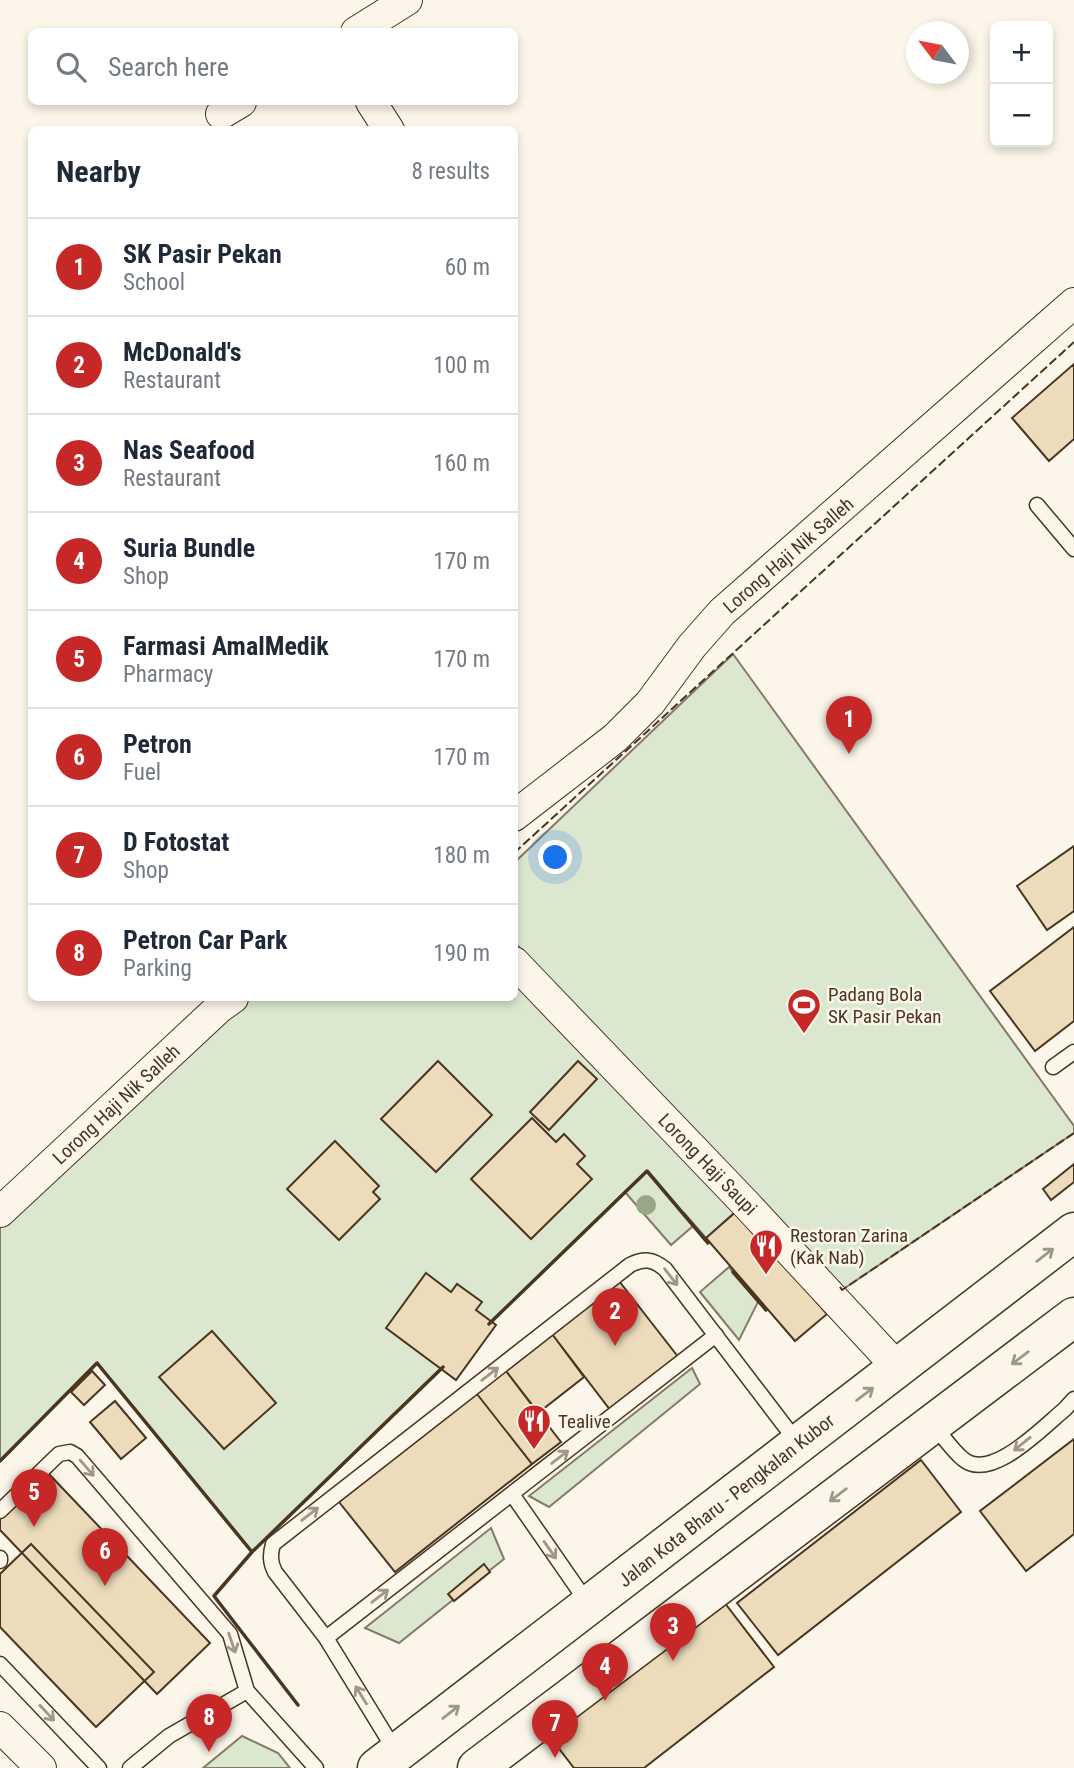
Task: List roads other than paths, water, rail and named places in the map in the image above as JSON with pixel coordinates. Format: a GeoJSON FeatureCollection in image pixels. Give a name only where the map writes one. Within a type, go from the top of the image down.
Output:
{"type":"FeatureCollection","features":[{"type":"Feature","properties":{"kind":"highway","name":"Jalan Kota Bharu - Pengkalan Kubor"},"geometry":{"type":"LineString","coordinates":[[387,1761],[1074,1232]]}},
{"type":"Feature","properties":{"kind":"highway"},"geometry":{"type":"LineString","coordinates":[[484,1766],[1074,1317]]}},
{"type":"Feature","properties":{"kind":"street"},"geometry":{"type":"LineString","coordinates":[[362,28],[407,0]]}},
{"type":"Feature","properties":{"kind":"street"},"geometry":{"type":"LineString","coordinates":[[373,105],[386,126]]}},
{"type":"Feature","properties":{"kind":"street","name":"Lorong Haji Nik Salleh"},"geometry":{"type":"LineString","coordinates":[[519,803],[615,738],[650,703],[692,646],[722,612],[1074,303]]}},
{"type":"Feature","properties":{"kind":"street","name":"Lorong Haji Saupi"},"geometry":{"type":"LineString","coordinates":[[518,966],[745,1203],[898,1368]]}},
{"type":"Feature","properties":{"kind":"street","name":"Lorong Haji Nik Salleh"},"geometry":{"type":"LineString","coordinates":[[0,1212],[229,1001]]}},
{"type":"Feature","properties":{"kind":"street"},"geometry":{"type":"LineString","coordinates":[[0,1728],[41,1768]]}},
{"type":"Feature","properties":{"kind":"lane"},"geometry":{"type":"LineString","coordinates":[[1037,505],[1072,543]]}},
{"type":"Feature","properties":{"kind":"lane"},"geometry":{"type":"LineString","coordinates":[[1053,1067],[1074,1052]]}},
{"type":"Feature","properties":{"kind":"lane"},"geometry":{"type":"LineString","coordinates":[[387,1761],[326,1638],[275,1572],[270,1553],[273,1544],[630,1265],[649,1259],[658,1262],[665,1269],[799,1444]]}},
{"type":"Feature","properties":{"kind":"lane"},"geometry":{"type":"LineString","coordinates":[[326,1638],[716,1335]]}},
{"type":"Feature","properties":{"kind":"lane"},"geometry":{"type":"LineString","coordinates":[[933,1424],[964,1461],[991,1465],[1004,1459],[1074,1399]]}},
{"type":"Feature","properties":{"kind":"lane"},"geometry":{"type":"LineString","coordinates":[[0,1511],[59,1454],[70,1452],[77,1456],[230,1634],[247,1691],[316,1768]]}},
{"type":"Feature","properties":{"kind":"lane"},"geometry":{"type":"LineString","coordinates":[[512,1494],[589,1606]]}},
{"type":"Feature","properties":{"kind":"lane"},"geometry":{"type":"LineString","coordinates":[[0,1664],[99,1768]]}},
{"type":"Feature","properties":{"kind":"lane"},"geometry":{"type":"LineString","coordinates":[[130,1768],[169,1736],[247,1691]]}},
{"type":"Feature","properties":{"kind":"place","name":"SK Pasir Pekan"},"geometry":{"type":"Point","coordinates":[849,754]}},
{"type":"Feature","properties":{"kind":"place","name":"Padang Bola SK Pasir Pekan"},"geometry":{"type":"Point","coordinates":[804,1035]}},
{"type":"Feature","properties":{"kind":"place","name":"Restoran Zarina (Kak Nab)"},"geometry":{"type":"Point","coordinates":[766,1276]}},
{"type":"Feature","properties":{"kind":"place","name":"McDonald's"},"geometry":{"type":"Point","coordinates":[615,1346]}},
{"type":"Feature","properties":{"kind":"place","name":"Tealive"},"geometry":{"type":"Point","coordinates":[534,1451]}},
{"type":"Feature","properties":{"kind":"place","name":"Farmasi AmalMedik"},"geometry":{"type":"Point","coordinates":[34,1527]}},
{"type":"Feature","properties":{"kind":"place","name":"Petron"},"geometry":{"type":"Point","coordinates":[105,1586]}},
{"type":"Feature","properties":{"kind":"place","name":"Nas Seafood"},"geometry":{"type":"Point","coordinates":[673,1661]}},
{"type":"Feature","properties":{"kind":"place","name":"Suria Bundle"},"geometry":{"type":"Point","coordinates":[605,1701]}},
{"type":"Feature","properties":{"kind":"place","name":"Petron Car Park"},"geometry":{"type":"Point","coordinates":[209,1752]}},
{"type":"Feature","properties":{"kind":"place","name":"D Fotostat"},"geometry":{"type":"Point","coordinates":[555,1758]}}]}
